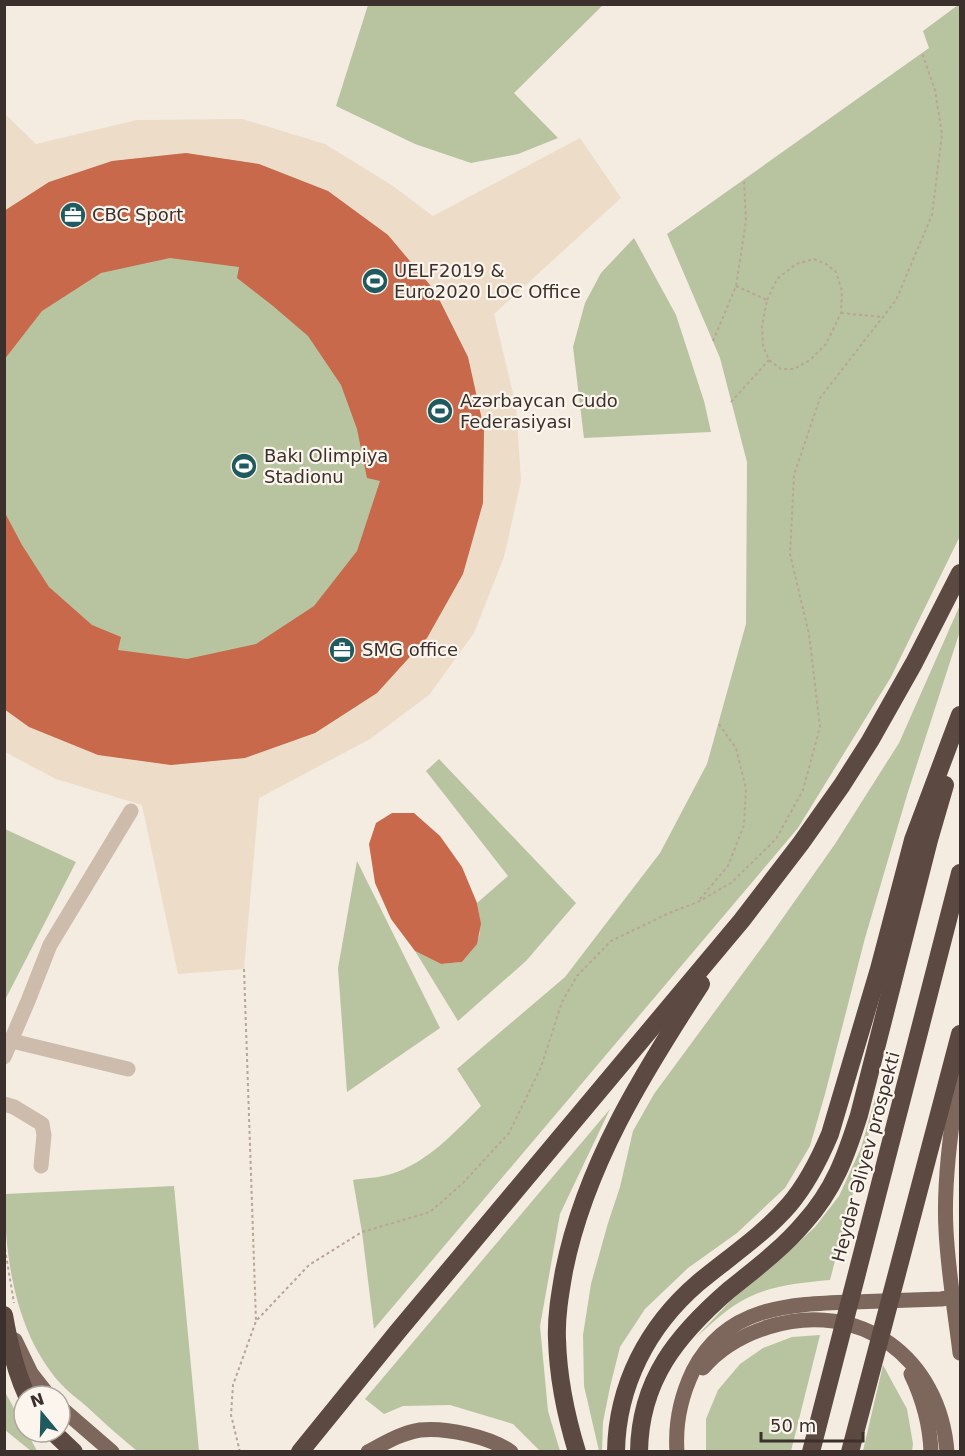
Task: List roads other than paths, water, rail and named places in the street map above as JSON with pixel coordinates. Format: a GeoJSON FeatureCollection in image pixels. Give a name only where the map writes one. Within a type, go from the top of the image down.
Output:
{"type":"FeatureCollection","features":[{"type":"Feature","properties":{"kind":"highway"},"geometry":{"type":"LineString","coordinates":[[300,1452],[399,1330],[742,920],[801,843],[870,741],[914,663],[960,573]]}},
{"type":"Feature","properties":{"kind":"highway"},"geometry":{"type":"LineString","coordinates":[[616,1452],[622,1401],[635,1365],[653,1332],[685,1296],[768,1226],[788,1206],[807,1182],[820,1158],[831,1134],[879,969],[913,840],[960,715]]}},
{"type":"Feature","properties":{"kind":"highway"},"geometry":{"type":"LineString","coordinates":[[639,1452],[644,1411],[663,1362],[699,1317],[788,1240],[805,1222],[836,1178],[859,1115],[929,840],[960,735]]}},
{"type":"Feature","properties":{"kind":"highway","name":"Heydər Əliyev prospekti"},"geometry":{"type":"LineString","coordinates":[[811,1452],[960,873]]}},
{"type":"Feature","properties":{"kind":"highway"},"geometry":{"type":"LineString","coordinates":[[577,1452],[562,1387],[557,1339],[559,1296],[569,1248],[584,1200],[633,1094],[742,920]]}},
{"type":"Feature","properties":{"kind":"highway"},"geometry":{"type":"LineString","coordinates":[[850,1452],[960,1034]]}},
{"type":"Feature","properties":{"kind":"highway"},"geometry":{"type":"LineString","coordinates":[[8,1311],[12,1358],[22,1384]]}},
{"type":"Feature","properties":{"kind":"main road"},"geometry":{"type":"LineString","coordinates":[[960,1065],[950,1148],[946,1228],[960,1353]]}},
{"type":"Feature","properties":{"kind":"main road"},"geometry":{"type":"LineString","coordinates":[[677,1452],[677,1430],[689,1380],[704,1353],[717,1339],[747,1318],[789,1306],[815,1303],[941,1299],[960,1296]]}},
{"type":"Feature","properties":{"kind":"main road"},"geometry":{"type":"LineString","coordinates":[[8,1311],[18,1350],[40,1384]]}},
{"type":"Feature","properties":{"kind":"main road"},"geometry":{"type":"LineString","coordinates":[[683,1398],[709,1362],[726,1347],[752,1332],[804,1320],[852,1325],[895,1347],[918,1370],[934,1396],[941,1417],[947,1452]]}},
{"type":"Feature","properties":{"kind":"main road"},"geometry":{"type":"LineString","coordinates":[[895,1347],[910,1371],[924,1405],[930,1432],[931,1452]]}},
{"type":"Feature","properties":{"kind":"main road"},"geometry":{"type":"LineString","coordinates":[[72,1417],[112,1452]]}},
{"type":"Feature","properties":{"kind":"main road"},"geometry":{"type":"LineString","coordinates":[[368,1452],[395,1437],[421,1430],[448,1431],[479,1437],[511,1452]]}},
{"type":"Feature","properties":{"kind":"lane"},"geometry":{"type":"LineString","coordinates":[[4,1057],[50,945],[131,811]]}},
{"type":"Feature","properties":{"kind":"lane"},"geometry":{"type":"LineString","coordinates":[[12,1041],[128,1069]]}},
{"type":"Feature","properties":{"kind":"lane"},"geometry":{"type":"LineString","coordinates":[[4,1104],[14,1107],[42,1124],[44,1135],[41,1166]]}},
{"type":"Feature","properties":{"kind":"place","name":"CBC Sport"},"geometry":{"type":"Point","coordinates":[73,215]}},
{"type":"Feature","properties":{"kind":"place","name":"UELF2019 & Euro2020 LOC Office"},"geometry":{"type":"Point","coordinates":[375,281]}},
{"type":"Feature","properties":{"kind":"place","name":"Azərbaycan Cudo Federasiyası"},"geometry":{"type":"Point","coordinates":[440,411]}},
{"type":"Feature","properties":{"kind":"place","name":"Bakı Olimpiya Stadionu"},"geometry":{"type":"Point","coordinates":[244,466]}},
{"type":"Feature","properties":{"kind":"place","name":"SMG office"},"geometry":{"type":"Point","coordinates":[342,650]}}]}
